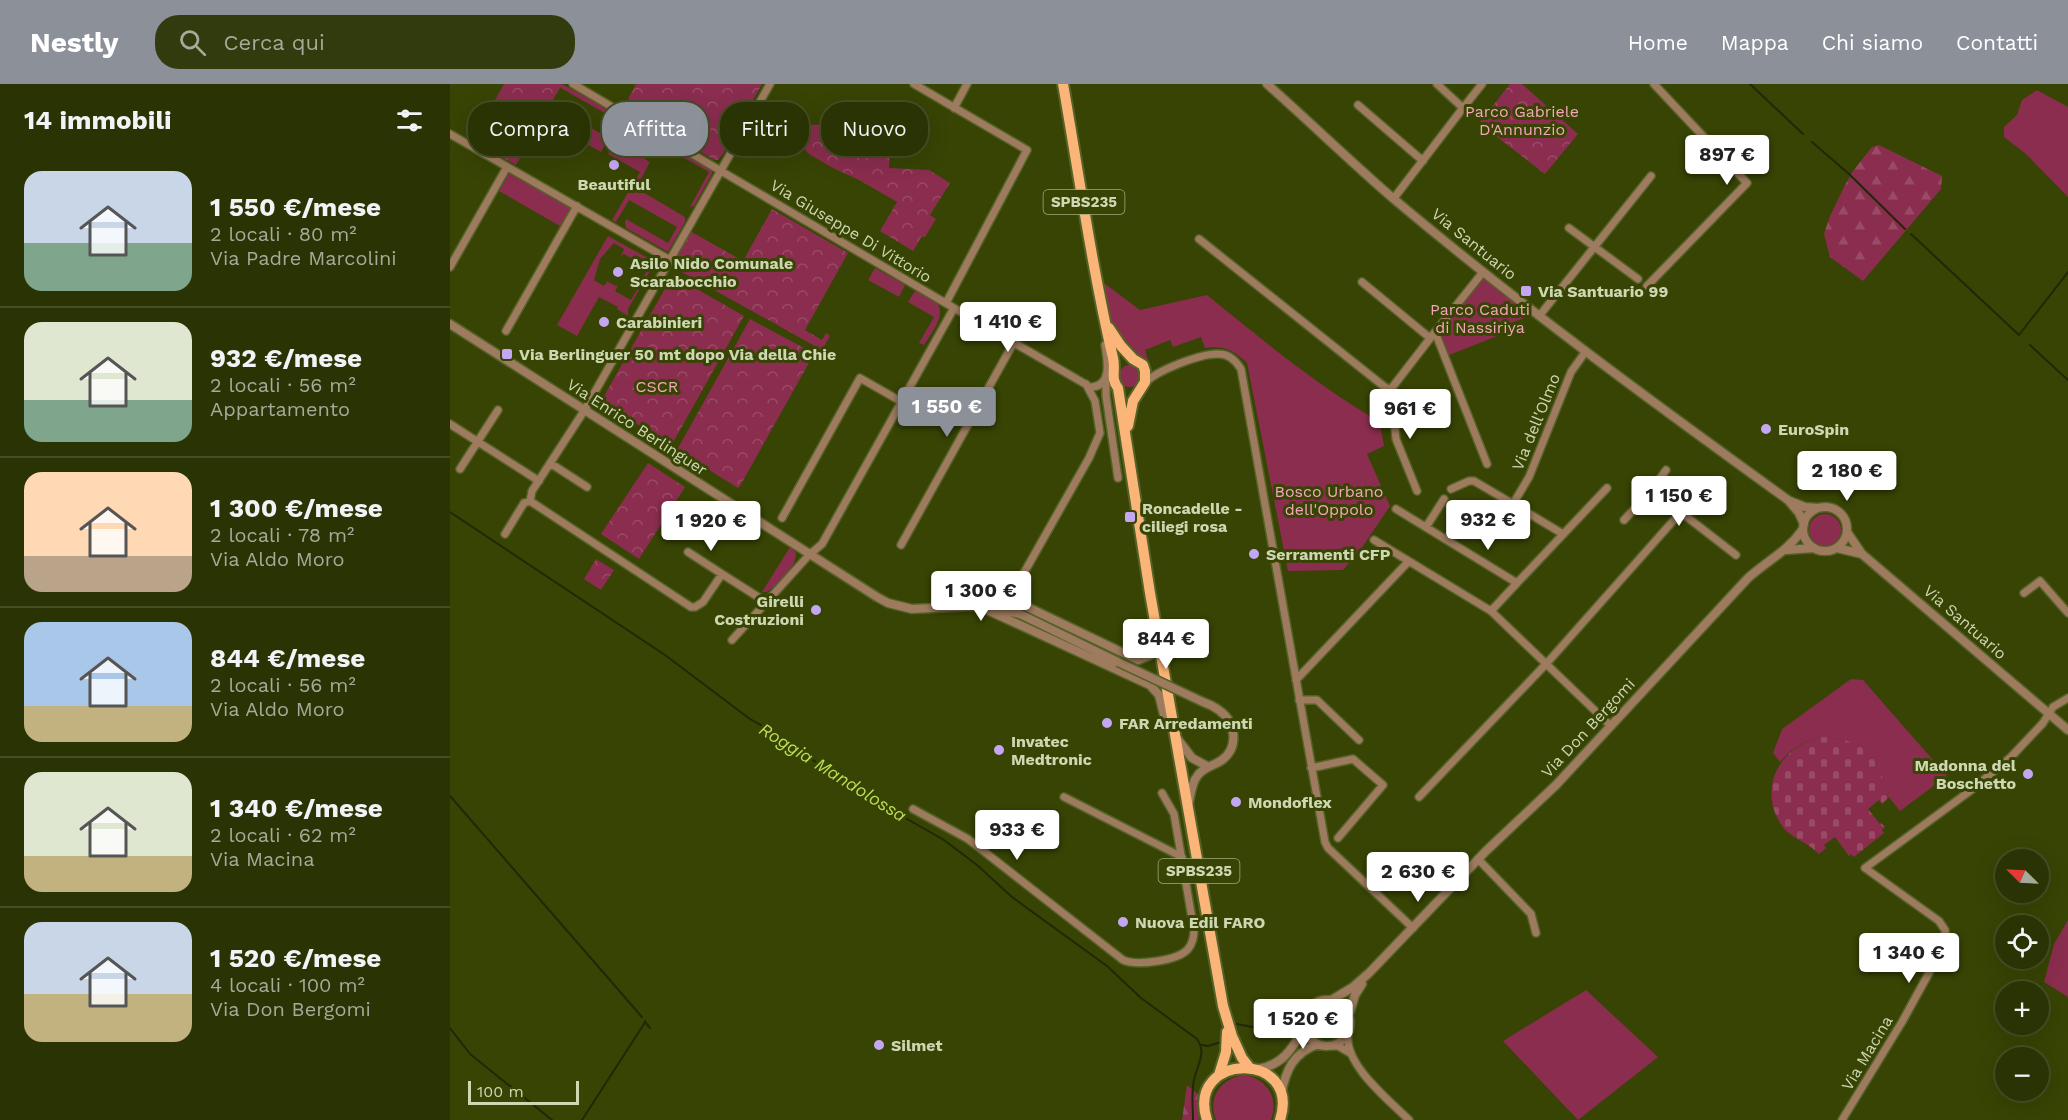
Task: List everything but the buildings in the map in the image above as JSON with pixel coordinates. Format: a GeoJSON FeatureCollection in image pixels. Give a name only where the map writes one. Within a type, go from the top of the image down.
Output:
{"type":"FeatureCollection","features":[{"type":"Feature","properties":{"kind":"main road","name":"SPBS235"},"geometry":{"type":"LineString","coordinates":[[1064,84],[1103,314],[1115,367]]}},
{"type":"Feature","properties":{"kind":"main road","name":"SPBS235"},"geometry":{"type":"LineString","coordinates":[[1103,314],[1113,334],[1136,360]]}},
{"type":"Feature","properties":{"kind":"main road"},"geometry":{"type":"LineString","coordinates":[[1126,438],[1130,411],[1146,376],[1145,370],[1136,360],[1123,360],[1115,367],[1112,378],[1118,388],[1126,438],[1158,638],[1175,734]]}},
{"type":"Feature","properties":{"kind":"main road"},"geometry":{"type":"LineString","coordinates":[[1118,388],[1131,393],[1141,388]]}},
{"type":"Feature","properties":{"kind":"main road","name":"SPBS235"},"geometry":{"type":"LineString","coordinates":[[1175,734],[1226,1020]]}},
{"type":"Feature","properties":{"kind":"main road"},"geometry":{"type":"LineString","coordinates":[[1226,1020],[1237,1048],[1253,1068],[1270,1077],[1281,1095],[1283,1104],[1280,1120]]}},
{"type":"Feature","properties":{"kind":"main road"},"geometry":{"type":"LineString","coordinates":[[1207,1120],[1204,1102],[1207,1092],[1220,1075],[1226,1052],[1226,1020]]}},
{"type":"Feature","properties":{"kind":"main road"},"geometry":{"type":"LineString","coordinates":[[1220,1075],[1234,1068],[1253,1068]]}},
{"type":"Feature","properties":{"kind":"street","name":"Via Giuseppe Di Vittorio"},"geometry":{"type":"LineString","coordinates":[[573,84],[1089,386]]}},
{"type":"Feature","properties":{"kind":"street"},"geometry":{"type":"LineString","coordinates":[[530,501],[532,492],[584,411],[770,84]]}},
{"type":"Feature","properties":{"kind":"street"},"geometry":{"type":"LineString","coordinates":[[914,84],[1027,150],[946,303]]}},
{"type":"Feature","properties":{"kind":"street"},"geometry":{"type":"LineString","coordinates":[[954,108],[967,84]]}},
{"type":"Feature","properties":{"kind":"street","name":"Via Santuario"},"geometry":{"type":"LineString","coordinates":[[1267,84],[1394,198],[1483,272],[1788,500],[1799,513],[1804,527]]}},
{"type":"Feature","properties":{"kind":"street"},"geometry":{"type":"LineString","coordinates":[[1437,84],[1463,108]]}},
{"type":"Feature","properties":{"kind":"street"},"geometry":{"type":"LineString","coordinates":[[1394,198],[1482,84]]}},
{"type":"Feature","properties":{"kind":"street"},"geometry":{"type":"LineString","coordinates":[[1647,286],[1747,183],[1654,84]]}},
{"type":"Feature","properties":{"kind":"street"},"geometry":{"type":"LineString","coordinates":[[1358,105],[1423,161]]}},
{"type":"Feature","properties":{"kind":"street"},"geometry":{"type":"LineString","coordinates":[[450,134],[670,260]]}},
{"type":"Feature","properties":{"kind":"street"},"geometry":{"type":"LineString","coordinates":[[450,267],[507,167]]}},
{"type":"Feature","properties":{"kind":"street"},"geometry":{"type":"LineString","coordinates":[[1540,315],[1651,176]]}},
{"type":"Feature","properties":{"kind":"street"},"geometry":{"type":"LineString","coordinates":[[506,331],[577,206]]}},
{"type":"Feature","properties":{"kind":"street"},"geometry":{"type":"LineString","coordinates":[[1569,228],[1638,279]]}},
{"type":"Feature","properties":{"kind":"street"},"geometry":{"type":"LineString","coordinates":[[1199,239],[1386,388],[1391,389]]}},
{"type":"Feature","properties":{"kind":"street"},"geometry":{"type":"LineString","coordinates":[[1417,491],[1396,439],[1391,389],[1483,272]]}},
{"type":"Feature","properties":{"kind":"street"},"geometry":{"type":"LineString","coordinates":[[1362,282],[1433,335],[1486,464]]}},
{"type":"Feature","properties":{"kind":"street"},"geometry":{"type":"LineString","coordinates":[[732,640],[809,555],[822,544],[954,308]]}},
{"type":"Feature","properties":{"kind":"street"},"geometry":{"type":"LineString","coordinates":[[1103,314],[1108,365],[1106,396],[1118,478]]}},
{"type":"Feature","properties":{"kind":"street","name":"Via Enrico Berlinguer"},"geometry":{"type":"LineString","coordinates":[[450,324],[809,555],[888,603],[912,609],[966,606]]}},
{"type":"Feature","properties":{"kind":"street"},"geometry":{"type":"LineString","coordinates":[[901,545],[1014,342]]}},
{"type":"Feature","properties":{"kind":"street","name":"Via dell'Olmo"},"geometry":{"type":"LineString","coordinates":[[1513,504],[1535,465],[1571,372],[1587,351]]}},
{"type":"Feature","properties":{"kind":"street"},"geometry":{"type":"LineString","coordinates":[[1141,388],[1149,379],[1165,369],[1210,354],[1226,355],[1237,362],[1241,369],[1323,835],[1328,848],[1413,928]]}},
{"type":"Feature","properties":{"kind":"street"},"geometry":{"type":"LineString","coordinates":[[1136,360],[1146,366],[1165,369]]}},
{"type":"Feature","properties":{"kind":"street"},"geometry":{"type":"LineString","coordinates":[[782,518],[860,378],[902,402]]}},
{"type":"Feature","properties":{"kind":"street"},"geometry":{"type":"LineString","coordinates":[[1003,613],[1089,458],[1100,433],[1095,401],[1089,386],[1100,385],[1106,378]]}},
{"type":"Feature","properties":{"kind":"street"},"geometry":{"type":"LineString","coordinates":[[460,469],[498,410]]}},
{"type":"Feature","properties":{"kind":"street"},"geometry":{"type":"LineString","coordinates":[[450,424],[539,481]]}},
{"type":"Feature","properties":{"kind":"street"},"geometry":{"type":"LineString","coordinates":[[550,463],[587,487]]}},
{"type":"Feature","properties":{"kind":"street"},"geometry":{"type":"LineString","coordinates":[[1624,520],[1652,490],[1666,470]]}},
{"type":"Feature","properties":{"kind":"street"},"geometry":{"type":"LineString","coordinates":[[1451,489],[1474,481],[1563,534]]}},
{"type":"Feature","properties":{"kind":"street"},"geometry":{"type":"LineString","coordinates":[[1491,611],[1607,488]]}},
{"type":"Feature","properties":{"kind":"street"},"geometry":{"type":"LineString","coordinates":[[1652,490],[1736,555]]}},
{"type":"Feature","properties":{"kind":"street"},"geometry":{"type":"LineString","coordinates":[[1426,527],[1444,499]]}},
{"type":"Feature","properties":{"kind":"street","name":"Via Santuario"},"geometry":{"type":"LineString","coordinates":[[1788,500],[1805,507],[1818,508]]}},
{"type":"Feature","properties":{"kind":"street"},"geometry":{"type":"LineString","coordinates":[[504,534],[524,503],[530,501]]}},
{"type":"Feature","properties":{"kind":"street"},"geometry":{"type":"LineString","coordinates":[[530,501],[691,607],[700,606],[722,574]]}},
{"type":"Feature","properties":{"kind":"street"},"geometry":{"type":"LineString","coordinates":[[1818,508],[1833,508],[1844,518],[1847,532],[1845,538],[1837,548],[1830,551],[1814,548],[1805,536],[1804,527],[1807,518],[1818,508]]}},
{"type":"Feature","properties":{"kind":"street"},"geometry":{"type":"LineString","coordinates":[[1396,509],[1517,583]]}},
{"type":"Feature","properties":{"kind":"street"},"geometry":{"type":"LineString","coordinates":[[1419,797],[1547,663],[1681,512]]}},
{"type":"Feature","properties":{"kind":"street","name":"Via Don Bergomi"},"geometry":{"type":"LineString","coordinates":[[1305,1027],[1305,1019],[1310,1008],[1319,1002],[1330,1001],[1353,987],[1369,973],[1478,859],[1556,785],[1748,578],[1766,562],[1786,550],[1804,527]]}},
{"type":"Feature","properties":{"kind":"street","name":"Via Santuario"},"geometry":{"type":"LineString","coordinates":[[1847,532],[1862,554],[2068,730]]}},
{"type":"Feature","properties":{"kind":"street"},"geometry":{"type":"LineString","coordinates":[[1374,540],[1491,611],[1611,726]]}},
{"type":"Feature","properties":{"kind":"street","name":"Via Don Bergomi"},"geometry":{"type":"LineString","coordinates":[[1786,550],[1814,548]]}},
{"type":"Feature","properties":{"kind":"street","name":"Via Santuario"},"geometry":{"type":"LineString","coordinates":[[1837,548],[1862,554]]}},
{"type":"Feature","properties":{"kind":"street"},"geometry":{"type":"LineString","coordinates":[[688,552],[766,602]]}},
{"type":"Feature","properties":{"kind":"street"},"geometry":{"type":"LineString","coordinates":[[1296,680],[1408,562]]}},
{"type":"Feature","properties":{"kind":"street"},"geometry":{"type":"LineString","coordinates":[[2024,593],[2040,581],[2068,613]]}},
{"type":"Feature","properties":{"kind":"street"},"geometry":{"type":"LineString","coordinates":[[966,606],[1017,602],[1138,660],[1151,655],[1158,638]]}},
{"type":"Feature","properties":{"kind":"street"},"geometry":{"type":"LineString","coordinates":[[966,606],[1020,614],[1218,709],[1228,719],[1233,730],[1234,742],[1230,752],[1223,759],[1207,766],[1196,777],[1188,808],[1174,814]]}},
{"type":"Feature","properties":{"kind":"street"},"geometry":{"type":"LineString","coordinates":[[1003,613],[1015,622],[1150,685],[1161,700],[1165,719],[1175,734],[1192,758],[1207,766]]}},
{"type":"Feature","properties":{"kind":"street"},"geometry":{"type":"LineString","coordinates":[[1015,622],[1066,638]]}},
{"type":"Feature","properties":{"kind":"street"},"geometry":{"type":"LineString","coordinates":[[2048,714],[2053,707],[2068,698]]}},
{"type":"Feature","properties":{"kind":"street"},"geometry":{"type":"LineString","coordinates":[[1299,700],[1317,700],[1359,740]]}},
{"type":"Feature","properties":{"kind":"street","name":"Via Macina"},"geometry":{"type":"LineString","coordinates":[[1842,1120],[1902,1022],[1946,942],[1945,930],[1939,921],[1865,868],[1970,791],[2011,757],[2048,714]]}},
{"type":"Feature","properties":{"kind":"street"},"geometry":{"type":"LineString","coordinates":[[1311,768],[1353,759],[1383,785],[1338,838]]}},
{"type":"Feature","properties":{"kind":"street"},"geometry":{"type":"LineString","coordinates":[[913,809],[968,838],[1123,960],[1136,964],[1179,956],[1188,949],[1193,940],[1194,930],[1174,814],[1162,793]]}},
{"type":"Feature","properties":{"kind":"street"},"geometry":{"type":"LineString","coordinates":[[1064,797],[1182,857]]}},
{"type":"Feature","properties":{"kind":"street"},"geometry":{"type":"LineString","coordinates":[[1478,859],[1531,914],[1536,933]]}},
{"type":"Feature","properties":{"kind":"street","name":"Via Don Bergomi"},"geometry":{"type":"LineString","coordinates":[[1348,1034],[1349,1015],[1355,995],[1369,973]]}},
{"type":"Feature","properties":{"kind":"street"},"geometry":{"type":"LineString","coordinates":[[1330,1001],[1338,1003],[1349,1015]]}},
{"type":"Feature","properties":{"kind":"street"},"geometry":{"type":"LineString","coordinates":[[1253,1068],[1270,1067],[1283,1058],[1305,1027],[1311,1040],[1318,1044],[1338,1046],[1350,1053],[1366,1077],[1409,1120]]}},
{"type":"Feature","properties":{"kind":"street"},"geometry":{"type":"LineString","coordinates":[[1333,1046],[1348,1034]]}},
{"type":"Feature","properties":{"kind":"street"},"geometry":{"type":"LineString","coordinates":[[1348,1034],[1350,1053]]}},
{"type":"Feature","properties":{"kind":"street"},"geometry":{"type":"LineString","coordinates":[[1281,1095],[1284,1078],[1293,1060],[1300,1052],[1318,1044]]}},
{"type":"Feature","properties":{"kind":"green space"},"geometry":{"type":"Polygon","coordinates":[[[504,84],[562,84],[552,102],[494,102],[504,84]]]}},
{"type":"Feature","properties":{"kind":"green space"},"geometry":{"type":"Polygon","coordinates":[[[562,84],[602,106],[602,111],[590,105],[590,102],[585,102],[559,87],[562,84]]]}},
{"type":"Feature","properties":{"kind":"green space"},"geometry":{"type":"Polygon","coordinates":[[[636,84],[762,84],[752,102],[720,102],[721,156],[718,160],[707,156],[708,102],[634,102],[628,99],[636,84]]]}},
{"type":"Feature","properties":{"kind":"green space","name":"Parco Gabriele D'Annunzio"},"geometry":{"type":"Polygon","coordinates":[[[1510,84],[1522,84],[1578,134],[1545,174],[1479,123],[1510,84]]]}},
{"type":"Feature","properties":{"kind":"green space"},"geometry":{"type":"Polygon","coordinates":[[[2037,90],[2068,107],[2068,197],[2026,154],[2004,137],[2004,127],[2017,115],[2022,100],[2037,90]]]}},
{"type":"Feature","properties":{"kind":"green space"},"geometry":{"type":"Polygon","coordinates":[[[809,125],[821,125],[821,156],[890,156],[889,168],[929,170],[950,183],[930,215],[936,219],[913,251],[880,231],[897,202],[809,154],[809,125]]]}},
{"type":"Feature","properties":{"kind":"green space"},"geometry":{"type":"Polygon","coordinates":[[[590,127],[602,134],[601,152],[590,146],[590,127]]]}},
{"type":"Feature","properties":{"kind":"green space"},"geometry":{"type":"Polygon","coordinates":[[[1879,145],[1942,176],[1941,189],[1863,281],[1830,257],[1824,234],[1830,216],[1853,171],[1872,147],[1879,145]]]}},
{"type":"Feature","properties":{"kind":"green space"},"geometry":{"type":"Polygon","coordinates":[[[500,156],[521,156],[516,165],[500,156]]]}},
{"type":"Feature","properties":{"kind":"green space"},"geometry":{"type":"Polygon","coordinates":[[[612,156],[640,156],[650,162],[636,188],[685,217],[685,222],[668,252],[626,228],[626,219],[668,243],[677,227],[629,200],[616,222],[612,220],[640,172],[612,156]]]}},
{"type":"Feature","properties":{"kind":"green space"},"geometry":{"type":"Polygon","coordinates":[[[681,156],[689,156],[712,169],[712,174],[694,206],[690,207],[709,172],[681,156]]]}},
{"type":"Feature","properties":{"kind":"green space"},"geometry":{"type":"Polygon","coordinates":[[[509,173],[571,208],[560,226],[499,191],[509,173]]]}},
{"type":"Feature","properties":{"kind":"green space"},"geometry":{"type":"Polygon","coordinates":[[[772,209],[848,253],[805,330],[822,340],[826,333],[830,336],[822,350],[671,266],[690,231],[743,261],[772,209]]]}},
{"type":"Feature","properties":{"kind":"green space"},"geometry":{"type":"Polygon","coordinates":[[[608,236],[655,262],[628,309],[628,316],[617,309],[618,307],[599,297],[577,336],[557,325],[608,236]],[[614,243],[600,259],[594,280],[604,286],[609,279],[608,282],[618,285],[615,291],[631,300],[639,286],[632,282],[636,275],[643,278],[651,264],[635,255],[630,261],[631,258],[624,254],[621,256],[624,249],[614,243]]]}},
{"type":"Feature","properties":{"kind":"green space"},"geometry":{"type":"Polygon","coordinates":[[[875,268],[905,285],[899,297],[868,280],[875,268]]]}},
{"type":"Feature","properties":{"kind":"green space","name":"CSCR"},"geometry":{"type":"Polygon","coordinates":[[[676,277],[744,316],[671,446],[605,404],[604,396],[671,278],[676,277]]]}},
{"type":"Feature","properties":{"kind":"green space","name":"Parco Caduti di Nassiriya"},"geometry":{"type":"Polygon","coordinates":[[[1484,277],[1527,310],[1525,318],[1502,326],[1505,333],[1449,355],[1439,330],[1484,277]]]}},
{"type":"Feature","properties":{"kind":"green space","name":"Bosco Urbano dell'Oppolo"},"geometry":{"type":"Polygon","coordinates":[[[1104,283],[1140,310],[1207,295],[1349,403],[1370,416],[1377,409],[1384,446],[1367,454],[1390,506],[1361,549],[1343,570],[1288,571],[1247,363],[1228,350],[1217,347],[1205,348],[1201,337],[1173,347],[1170,340],[1145,350],[1149,364],[1126,347],[1115,331],[1104,283]]]}},
{"type":"Feature","properties":{"kind":"green space"},"geometry":{"type":"Polygon","coordinates":[[[915,291],[934,300],[940,312],[937,324],[924,345],[919,343],[934,317],[908,302],[915,291]]]}},
{"type":"Feature","properties":{"kind":"green space","name":"CSCR"},"geometry":{"type":"Polygon","coordinates":[[[750,319],[808,350],[811,354],[810,361],[738,488],[677,450],[750,319]]]}},
{"type":"Feature","properties":{"kind":"green space"},"geometry":{"type":"Polygon","coordinates":[[[1130,365],[1140,372],[1141,376],[1134,386],[1130,387],[1120,380],[1119,376],[1126,366],[1130,365]]]}},
{"type":"Feature","properties":{"kind":"green space"},"geometry":{"type":"Polygon","coordinates":[[[648,463],[685,487],[639,559],[601,534],[648,463]]]}},
{"type":"Feature","properties":{"kind":"green space"},"geometry":{"type":"Polygon","coordinates":[[[1825,514],[1836,519],[1841,530],[1836,541],[1825,546],[1814,541],[1809,530],[1814,519],[1825,514]]]}},
{"type":"Feature","properties":{"kind":"green space"},"geometry":{"type":"Polygon","coordinates":[[[790,547],[796,553],[790,570],[771,589],[762,592],[790,547]]]}},
{"type":"Feature","properties":{"kind":"green space"},"geometry":{"type":"Polygon","coordinates":[[[596,559],[614,570],[601,590],[584,579],[596,559]]]}},
{"type":"Feature","properties":{"kind":"green space"},"geometry":{"type":"Polygon","coordinates":[[[1851,679],[1863,680],[1947,776],[1900,811],[1887,795],[1889,793],[1873,759],[1854,744],[1836,738],[1818,738],[1802,744],[1780,762],[1773,753],[1782,729],[1851,679]]]}},
{"type":"Feature","properties":{"kind":"green space"},"geometry":{"type":"Polygon","coordinates":[[[1823,737],[1847,741],[1868,753],[1874,759],[1889,793],[1887,795],[1889,797],[1882,804],[1879,800],[1868,809],[1885,827],[1882,830],[1884,833],[1854,857],[1851,854],[1849,856],[1835,837],[1824,845],[1826,848],[1819,854],[1786,830],[1775,812],[1772,783],[1777,770],[1795,749],[1808,741],[1823,737]]]}},
{"type":"Feature","properties":{"kind":"green space"},"geometry":{"type":"Polygon","coordinates":[[[2068,920],[2068,997],[2049,985],[2049,981],[2044,981],[2054,944],[2068,920]]]}},
{"type":"Feature","properties":{"kind":"green space"},"geometry":{"type":"Polygon","coordinates":[[[1586,990],[1658,1057],[1578,1120],[1503,1041],[1586,990]]]}},
{"type":"Feature","properties":{"kind":"green space"},"geometry":{"type":"Polygon","coordinates":[[[1328,1010],[1337,1014],[1341,1023],[1337,1032],[1328,1036],[1319,1032],[1315,1023],[1319,1014],[1328,1010]]]}},
{"type":"Feature","properties":{"kind":"green space"},"geometry":{"type":"Polygon","coordinates":[[[1245,1075],[1260,1081],[1270,1091],[1274,1104],[1271,1120],[1216,1120],[1213,1104],[1218,1090],[1229,1080],[1245,1075]]]}},
{"type":"Feature","properties":{"kind":"green space"},"geometry":{"type":"Polygon","coordinates":[[[1187,1085],[1198,1094],[1199,1120],[1182,1120],[1187,1085]]]}},
{"type":"Feature","properties":{"kind":"waterway"},"geometry":{"type":"LineString","coordinates":[[1750,84],[1803,134]]}},
{"type":"Feature","properties":{"kind":"waterway"},"geometry":{"type":"LineString","coordinates":[[1812,142],[1849,174],[1905,229]]}},
{"type":"Feature","properties":{"kind":"waterway"},"geometry":{"type":"LineString","coordinates":[[1911,234],[2019,335],[2068,272]]}},
{"type":"Feature","properties":{"kind":"waterway"},"geometry":{"type":"LineString","coordinates":[[2030,345],[2068,380]]}},
{"type":"Feature","properties":{"kind":"waterway","name":"Roggia Mandolossa"},"geometry":{"type":"LineString","coordinates":[[450,512],[665,655],[750,719],[782,737],[844,783],[944,840],[977,865],[1012,897],[1107,966],[1141,998],[1197,1039],[1201,1054],[1193,1085],[1193,1120]]}},
{"type":"Feature","properties":{"kind":"waterway"},"geometry":{"type":"LineString","coordinates":[[450,796],[642,1017]]}},
{"type":"Feature","properties":{"kind":"waterway"},"geometry":{"type":"LineString","coordinates":[[582,1120],[645,1021]]}},
{"type":"Feature","properties":{"kind":"waterway"},"geometry":{"type":"LineString","coordinates":[[645,1022],[650,1028]]}},
{"type":"Feature","properties":{"kind":"waterway"},"geometry":{"type":"LineString","coordinates":[[1237,1024],[1294,1035]]}},
{"type":"Feature","properties":{"kind":"waterway"},"geometry":{"type":"LineString","coordinates":[[450,1028],[470,1054],[552,1120]]}},
{"type":"Feature","properties":{"kind":"waterway"},"geometry":{"type":"LineString","coordinates":[[1202,1045],[1208,1046],[1221,1042]]}},
{"type":"Feature","properties":{"kind":"place","name":"Beautiful"},"geometry":{"type":"Point","coordinates":[614,165]}},
{"type":"Feature","properties":{"kind":"place","name":"Asilo Nido Comunale Scarabocchio"},"geometry":{"type":"Point","coordinates":[618,272]}},
{"type":"Feature","properties":{"kind":"place","name":"Via Santuario 99"},"geometry":{"type":"Point","coordinates":[1526,291]}},
{"type":"Feature","properties":{"kind":"place","name":"Carabinieri"},"geometry":{"type":"Point","coordinates":[604,322]}},
{"type":"Feature","properties":{"kind":"place","name":"Via Berlinguer 50 mt dopo Via della Chie"},"geometry":{"type":"Point","coordinates":[507,354]}},
{"type":"Feature","properties":{"kind":"place","name":"EuroSpin"},"geometry":{"type":"Point","coordinates":[1766,429]}},
{"type":"Feature","properties":{"kind":"place","name":"Roncadelle - ciliegi rosa"},"geometry":{"type":"Point","coordinates":[1130,517]}},
{"type":"Feature","properties":{"kind":"place","name":"Serramenti CFP"},"geometry":{"type":"Point","coordinates":[1254,554]}},
{"type":"Feature","properties":{"kind":"place","name":"Girelli Costruzioni"},"geometry":{"type":"Point","coordinates":[816,610]}},
{"type":"Feature","properties":{"kind":"place","name":"FAR Arredamenti"},"geometry":{"type":"Point","coordinates":[1107,723]}},
{"type":"Feature","properties":{"kind":"place","name":"Invatec Medtronic"},"geometry":{"type":"Point","coordinates":[999,750]}},
{"type":"Feature","properties":{"kind":"place","name":"Madonna del Boschetto"},"geometry":{"type":"Point","coordinates":[2028,774]}},
{"type":"Feature","properties":{"kind":"place","name":"Mondoflex"},"geometry":{"type":"Point","coordinates":[1236,802]}},
{"type":"Feature","properties":{"kind":"place","name":"Nuova Edil FARO"},"geometry":{"type":"Point","coordinates":[1123,922]}},
{"type":"Feature","properties":{"kind":"place","name":"Silmet"},"geometry":{"type":"Point","coordinates":[879,1045]}}]}
